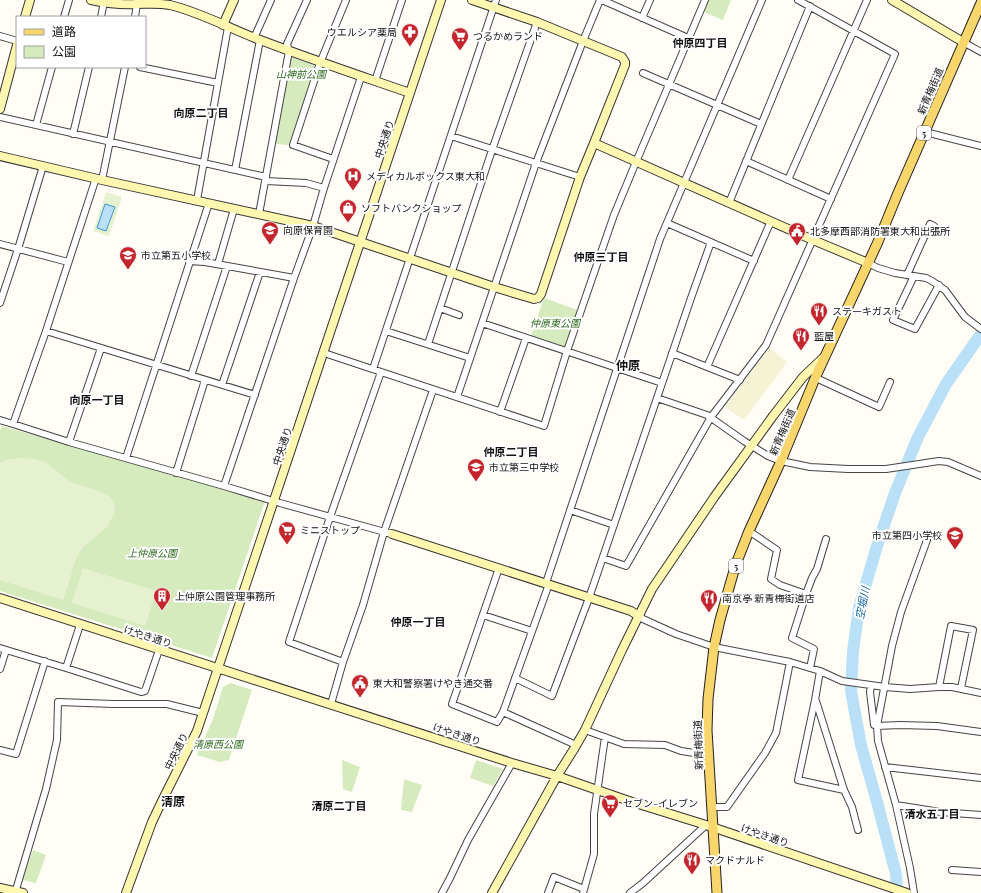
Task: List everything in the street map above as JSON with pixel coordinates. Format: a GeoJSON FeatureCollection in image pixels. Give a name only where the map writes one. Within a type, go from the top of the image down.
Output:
{"type":"FeatureCollection","features":[{"type":"Feature","properties":{"kind":"main road","name":"新青梅街道"},"geometry":{"type":"LineString","coordinates":[[717,893],[709,826],[712,808],[707,730],[708,699],[714,647],[731,581],[749,531],[981,3]]}},
{"type":"Feature","properties":{"kind":"street"},"geometry":{"type":"LineString","coordinates":[[25,16],[30,0]]}},
{"type":"Feature","properties":{"kind":"street"},"geometry":{"type":"LineString","coordinates":[[64,16],[69,0]]}},
{"type":"Feature","properties":{"kind":"street"},"geometry":{"type":"LineString","coordinates":[[91,0],[117,4],[169,5],[196,14],[320,63],[410,92]]}},
{"type":"Feature","properties":{"kind":"street"},"geometry":{"type":"LineString","coordinates":[[197,200],[218,83],[226,26],[234,0]]}},
{"type":"Feature","properties":{"kind":"street"},"geometry":{"type":"LineString","coordinates":[[235,170],[257,39],[271,0]]}},
{"type":"Feature","properties":{"kind":"street"},"geometry":{"type":"LineString","coordinates":[[259,214],[289,51],[287,44],[306,0]]}},
{"type":"Feature","properties":{"kind":"street"},"geometry":{"type":"LineString","coordinates":[[333,159],[293,145],[320,63],[346,0]]}},
{"type":"Feature","properties":{"kind":"street"},"geometry":{"type":"LineString","coordinates":[[375,81],[402,0]]}},
{"type":"Feature","properties":{"kind":"street","name":"中央通り"},"geometry":{"type":"LineString","coordinates":[[126,893],[152,822],[197,731],[204,713],[441,0]]}},
{"type":"Feature","properties":{"kind":"street"},"geometry":{"type":"LineString","coordinates":[[0,156],[313,226],[530,299],[538,298],[541,294],[580,177],[625,62],[622,58],[495,3],[472,0]]}},
{"type":"Feature","properties":{"kind":"street"},"geometry":{"type":"LineString","coordinates":[[457,398],[536,163],[583,41],[601,0],[688,38]]}},
{"type":"Feature","properties":{"kind":"street"},"geometry":{"type":"LineString","coordinates":[[642,18],[650,0]]}},
{"type":"Feature","properties":{"kind":"street"},"geometry":{"type":"LineString","coordinates":[[324,352],[433,390],[544,426],[614,215],[704,0]]}},
{"type":"Feature","properties":{"kind":"street"},"geometry":{"type":"LineString","coordinates":[[499,568],[452,704],[497,722],[503,712],[548,584],[570,510],[660,239],[762,0]]}},
{"type":"Feature","properties":{"kind":"street"},"geometry":{"type":"LineString","coordinates":[[603,558],[626,566],[711,418],[766,345],[895,54],[798,0]]}},
{"type":"Feature","properties":{"kind":"street"},"geometry":{"type":"LineString","coordinates":[[788,180],[867,0]]}},
{"type":"Feature","properties":{"kind":"street"},"geometry":{"type":"LineString","coordinates":[[892,0],[981,52]]}},
{"type":"Feature","properties":{"kind":"street"},"geometry":{"type":"LineString","coordinates":[[101,16],[104,2]]}},
{"type":"Feature","properties":{"kind":"street"},"geometry":{"type":"LineString","coordinates":[[373,369],[495,3]]}},
{"type":"Feature","properties":{"kind":"street"},"geometry":{"type":"LineString","coordinates":[[135,16],[137,4]]}},
{"type":"Feature","properties":{"kind":"street"},"geometry":{"type":"LineString","coordinates":[[729,203],[810,6]]}},
{"type":"Feature","properties":{"kind":"street"},"geometry":{"type":"LineString","coordinates":[[428,344],[492,150],[537,22]]}},
{"type":"Feature","properties":{"kind":"street"},"geometry":{"type":"LineString","coordinates":[[0,36],[16,41]]}},
{"type":"Feature","properties":{"kind":"street"},"geometry":{"type":"LineString","coordinates":[[0,109],[16,49]]}},
{"type":"Feature","properties":{"kind":"street"},"geometry":{"type":"LineString","coordinates":[[36,125],[52,68]]}},
{"type":"Feature","properties":{"kind":"street"},"geometry":{"type":"LineString","coordinates":[[73,134],[89,68]]}},
{"type":"Feature","properties":{"kind":"street"},"geometry":{"type":"LineString","coordinates":[[13,424],[46,331],[68,262],[99,179],[110,142],[125,68]]}},
{"type":"Feature","properties":{"kind":"street"},"geometry":{"type":"LineString","coordinates":[[145,68],[218,83]]}},
{"type":"Feature","properties":{"kind":"street"},"geometry":{"type":"LineString","coordinates":[[643,73],[761,124]]}},
{"type":"Feature","properties":{"kind":"street"},"geometry":{"type":"LineString","coordinates":[[224,486],[313,226],[333,159],[361,77]]}},
{"type":"Feature","properties":{"kind":"street"},"geometry":{"type":"LineString","coordinates":[[0,117],[235,170],[266,179],[306,183],[324,188]]}},
{"type":"Feature","properties":{"kind":"street"},"geometry":{"type":"LineString","coordinates":[[924,132],[981,146]]}},
{"type":"Feature","properties":{"kind":"street"},"geometry":{"type":"LineString","coordinates":[[451,136],[580,177]]}},
{"type":"Feature","properties":{"kind":"street"},"geometry":{"type":"LineString","coordinates":[[594,143],[878,268],[926,278],[945,290],[965,317],[981,329]]}},
{"type":"Feature","properties":{"kind":"street"},"geometry":{"type":"LineString","coordinates":[[746,161],[831,199]]}},
{"type":"Feature","properties":{"kind":"street"},"geometry":{"type":"LineString","coordinates":[[0,303],[43,166]]}},
{"type":"Feature","properties":{"kind":"street"},"geometry":{"type":"LineString","coordinates":[[126,458],[208,203]]}},
{"type":"Feature","properties":{"kind":"street"},"geometry":{"type":"LineString","coordinates":[[218,264],[234,209]]}},
{"type":"Feature","properties":{"kind":"street"},"geometry":{"type":"LineString","coordinates":[[707,367],[771,221]]}},
{"type":"Feature","properties":{"kind":"street"},"geometry":{"type":"LineString","coordinates":[[667,223],[754,261]]}},
{"type":"Feature","properties":{"kind":"street"},"geometry":{"type":"LineString","coordinates":[[934,226],[930,224],[893,320],[915,329],[939,285]]}},
{"type":"Feature","properties":{"kind":"street"},"geometry":{"type":"LineString","coordinates":[[515,678],[552,696],[589,598],[711,242]]}},
{"type":"Feature","properties":{"kind":"street"},"geometry":{"type":"LineString","coordinates":[[0,244],[68,262]]}},
{"type":"Feature","properties":{"kind":"street"},"geometry":{"type":"LineString","coordinates":[[189,261],[218,264],[294,278]]}},
{"type":"Feature","properties":{"kind":"street"},"geometry":{"type":"LineString","coordinates":[[191,376],[227,266]]}},
{"type":"Feature","properties":{"kind":"street"},"geometry":{"type":"LineString","coordinates":[[222,385],[260,272]]}},
{"type":"Feature","properties":{"kind":"street"},"geometry":{"type":"LineString","coordinates":[[440,308],[459,314]]}},
{"type":"Feature","properties":{"kind":"street"},"geometry":{"type":"LineString","coordinates":[[482,323],[662,382]]}},
{"type":"Feature","properties":{"kind":"street"},"geometry":{"type":"LineString","coordinates":[[46,331],[255,395]]}},
{"type":"Feature","properties":{"kind":"street"},"geometry":{"type":"LineString","coordinates":[[386,331],[470,358]]}},
{"type":"Feature","properties":{"kind":"street"},"geometry":{"type":"LineString","coordinates":[[500,412],[526,338]]}},
{"type":"Feature","properties":{"kind":"street"},"geometry":{"type":"LineString","coordinates":[[69,442],[101,348]]}},
{"type":"Feature","properties":{"kind":"street"},"geometry":{"type":"LineString","coordinates":[[672,353],[740,380]]}},
{"type":"Feature","properties":{"kind":"street"},"geometry":{"type":"LineString","coordinates":[[492,893],[557,776],[585,730],[652,589],[715,496],[773,416],[803,377],[826,355]]}},
{"type":"Feature","properties":{"kind":"street"},"geometry":{"type":"LineString","coordinates":[[343,662],[289,642],[330,517],[381,372]]}},
{"type":"Feature","properties":{"kind":"street"},"geometry":{"type":"LineString","coordinates":[[816,378],[879,407],[890,382]]}},
{"type":"Feature","properties":{"kind":"street"},"geometry":{"type":"LineString","coordinates":[[176,473],[205,380]]}},
{"type":"Feature","properties":{"kind":"street"},"geometry":{"type":"LineString","coordinates":[[331,704],[343,662],[388,533],[433,390]]}},
{"type":"Feature","properties":{"kind":"street"},"geometry":{"type":"LineString","coordinates":[[657,398],[708,414],[711,418],[744,442],[768,456],[781,461],[810,467],[848,469],[886,469],[939,461],[948,462],[981,476]]}},
{"type":"Feature","properties":{"kind":"street"},"geometry":{"type":"LineString","coordinates":[[0,420],[69,442],[388,533],[499,568],[631,611],[676,634],[714,647],[790,662],[820,671],[843,681],[870,686],[910,689],[939,687],[960,688],[981,693]]}},
{"type":"Feature","properties":{"kind":"street"},"geometry":{"type":"LineString","coordinates":[[570,510],[614,525]]}},
{"type":"Feature","properties":{"kind":"street"},"geometry":{"type":"LineString","coordinates":[[749,531],[777,550],[771,579],[780,586],[806,594]]}},
{"type":"Feature","properties":{"kind":"street"},"geometry":{"type":"LineString","coordinates":[[810,668],[814,649],[792,638],[806,594],[817,569],[826,539]]}},
{"type":"Feature","properties":{"kind":"street"},"geometry":{"type":"LineString","coordinates":[[914,893],[896,805],[878,741],[877,726],[892,646],[901,612],[927,540]]}},
{"type":"Feature","properties":{"kind":"street","name":"けやき通り"},"geometry":{"type":"LineString","coordinates":[[0,598],[80,625],[557,776],[907,893]]}},
{"type":"Feature","properties":{"kind":"street"},"geometry":{"type":"LineString","coordinates":[[483,615],[532,631]]}},
{"type":"Feature","properties":{"kind":"street"},"geometry":{"type":"LineString","coordinates":[[66,668],[80,625]]}},
{"type":"Feature","properties":{"kind":"street"},"geometry":{"type":"LineString","coordinates":[[939,687],[951,626],[973,630],[960,688]]}},
{"type":"Feature","properties":{"kind":"street"},"geometry":{"type":"LineString","coordinates":[[0,669],[3,649],[141,692],[145,691],[159,650]]}},
{"type":"Feature","properties":{"kind":"street"},"geometry":{"type":"LineString","coordinates":[[0,750],[16,754],[45,661]]}},
{"type":"Feature","properties":{"kind":"street"},"geometry":{"type":"LineString","coordinates":[[712,808],[727,807],[765,754],[776,733],[790,662]]}},
{"type":"Feature","properties":{"kind":"street"},"geometry":{"type":"LineString","coordinates":[[820,671],[798,780],[844,790]]}},
{"type":"Feature","properties":{"kind":"street"},"geometry":{"type":"LineString","coordinates":[[870,686],[874,725],[877,726]]}},
{"type":"Feature","properties":{"kind":"street"},"geometry":{"type":"LineString","coordinates":[[815,700],[844,790],[852,807],[858,830]]}},
{"type":"Feature","properties":{"kind":"street"},"geometry":{"type":"LineString","coordinates":[[0,888],[18,892],[46,789],[57,740],[58,702],[167,704],[204,713]]}},
{"type":"Feature","properties":{"kind":"street"},"geometry":{"type":"LineString","coordinates":[[503,712],[576,745]]}},
{"type":"Feature","properties":{"kind":"street"},"geometry":{"type":"LineString","coordinates":[[877,726],[937,726],[981,732]]}},
{"type":"Feature","properties":{"kind":"street"},"geometry":{"type":"LineString","coordinates":[[585,730],[624,744],[665,745],[681,751],[708,755]]}},
{"type":"Feature","properties":{"kind":"street"},"geometry":{"type":"LineString","coordinates":[[548,893],[554,877],[583,892],[594,854],[594,814],[604,737]]}},
{"type":"Feature","properties":{"kind":"street"},"geometry":{"type":"LineString","coordinates":[[442,893],[468,840],[512,763]]}},
{"type":"Feature","properties":{"kind":"street"},"geometry":{"type":"LineString","coordinates":[[885,766],[981,778]]}},
{"type":"Feature","properties":{"kind":"street"},"geometry":{"type":"LineString","coordinates":[[896,805],[940,812],[981,815]]}},
{"type":"Feature","properties":{"kind":"street"},"geometry":{"type":"LineString","coordinates":[[630,893],[709,826]]}},
{"type":"Feature","properties":{"kind":"street"},"geometry":{"type":"LineString","coordinates":[[952,870],[981,872]]}},
{"type":"Feature","properties":{"kind":"shaded area"},"geometry":{"type":"Polygon","coordinates":[[[769,348],[787,362],[744,420],[725,407],[769,348]]]}},
{"type":"Feature","properties":{"kind":"green space"},"geometry":{"type":"Polygon","coordinates":[[[707,0],[731,0],[723,20],[702,11],[707,0]]]}},
{"type":"Feature","properties":{"kind":"green space","name":"山神前公園"},"geometry":{"type":"Polygon","coordinates":[[[293,57],[313,65],[316,69],[290,145],[275,144],[291,59],[293,57]]]}},
{"type":"Feature","properties":{"kind":"green space"},"geometry":{"type":"Polygon","coordinates":[[[106,192],[122,197],[109,236],[93,231],[106,192]]]}},
{"type":"Feature","properties":{"kind":"green space","name":"仲原東公園"},"geometry":{"type":"Polygon","coordinates":[[[544,298],[578,310],[567,344],[563,347],[531,336],[544,298]]]}},
{"type":"Feature","properties":{"kind":"green space","name":"上仲原公園"},"geometry":{"type":"Polygon","coordinates":[[[2,426],[265,501],[212,658],[0,591],[0,431],[2,426]]]}},
{"type":"Feature","properties":{"kind":"green space"},"geometry":{"type":"Polygon","coordinates":[[[21,458],[45,462],[71,482],[99,491],[110,497],[114,503],[115,513],[107,527],[83,547],[77,556],[63,600],[0,580],[0,463],[5,460],[21,458]]]}},
{"type":"Feature","properties":{"kind":"green space"},"geometry":{"type":"Polygon","coordinates":[[[83,568],[156,591],[145,626],[72,603],[83,568]]]}},
{"type":"Feature","properties":{"kind":"green space","name":"清原西公園"},"geometry":{"type":"Polygon","coordinates":[[[231,683],[252,690],[229,760],[220,762],[197,755],[213,719],[223,687],[231,683]]]}},
{"type":"Feature","properties":{"kind":"green space"},"geometry":{"type":"Polygon","coordinates":[[[342,760],[360,767],[352,792],[343,789],[342,760]]]}},
{"type":"Feature","properties":{"kind":"green space"},"geometry":{"type":"Polygon","coordinates":[[[476,760],[503,769],[493,786],[470,778],[476,760]]]}},
{"type":"Feature","properties":{"kind":"green space"},"geometry":{"type":"Polygon","coordinates":[[[404,779],[422,785],[412,812],[401,810],[404,779]]]}},
{"type":"Feature","properties":{"kind":"green space"},"geometry":{"type":"Polygon","coordinates":[[[33,850],[46,855],[36,883],[22,880],[33,850]]]}},
{"type":"Feature","properties":{"kind":"water"},"geometry":{"type":"Polygon","coordinates":[[[105,204],[115,207],[106,231],[97,228],[105,204]]]}},
{"type":"Feature","properties":{"kind":"waterway","name":"空堀川"},"geometry":{"type":"LineString","coordinates":[[897,893],[896,874],[861,745],[851,691],[853,651],[859,608],[877,546],[895,493],[918,437],[946,384],[981,334]]}},
{"type":"Feature","properties":{"kind":"place","name":"ウエルシア薬局"},"geometry":{"type":"Point","coordinates":[410,47]}},
{"type":"Feature","properties":{"kind":"place","name":"つるかめランド"},"geometry":{"type":"Point","coordinates":[460,51]}},
{"type":"Feature","properties":{"kind":"place","name":"メディカルボックス東大和"},"geometry":{"type":"Point","coordinates":[353,191]}},
{"type":"Feature","properties":{"kind":"place","name":"ソフトバンクショップ"},"geometry":{"type":"Point","coordinates":[348,223]}},
{"type":"Feature","properties":{"kind":"place","name":"向原保育園"},"geometry":{"type":"Point","coordinates":[270,245]}},
{"type":"Feature","properties":{"kind":"place","name":"北多摩西部消防署東大和出張所"},"geometry":{"type":"Point","coordinates":[797,246]}},
{"type":"Feature","properties":{"kind":"place","name":"市立第五小学校"},"geometry":{"type":"Point","coordinates":[128,270]}},
{"type":"Feature","properties":{"kind":"place","name":"ステーキガスト"},"geometry":{"type":"Point","coordinates":[819,326]}},
{"type":"Feature","properties":{"kind":"place","name":"藍屋"},"geometry":{"type":"Point","coordinates":[801,351]}},
{"type":"Feature","properties":{"kind":"place","name":"市立第三中学校"},"geometry":{"type":"Point","coordinates":[476,482]}},
{"type":"Feature","properties":{"kind":"place","name":"ミニストップ"},"geometry":{"type":"Point","coordinates":[287,545]}},
{"type":"Feature","properties":{"kind":"place","name":"市立第四小学校"},"geometry":{"type":"Point","coordinates":[955,550]}},
{"type":"Feature","properties":{"kind":"place","name":"上仲原公園管理事務所"},"geometry":{"type":"Point","coordinates":[162,611]}},
{"type":"Feature","properties":{"kind":"place","name":"南京亭 新青梅街道店"},"geometry":{"type":"Point","coordinates":[709,613]}},
{"type":"Feature","properties":{"kind":"place","name":"東大和警察署けやき通交番"},"geometry":{"type":"Point","coordinates":[360,698]}},
{"type":"Feature","properties":{"kind":"place","name":"セブン-イレブン"},"geometry":{"type":"Point","coordinates":[610,818]}},
{"type":"Feature","properties":{"kind":"place","name":"マクドナルド"},"geometry":{"type":"Point","coordinates":[692,875]}},
{"type":"Feature","properties":{"kind":"district","name":"仲原四丁目"},"geometry":{"type":"Point","coordinates":[700,42]}},
{"type":"Feature","properties":{"kind":"district","name":"向原二丁目"},"geometry":{"type":"Point","coordinates":[201,112]}},
{"type":"Feature","properties":{"kind":"district","name":"仲原三丁目"},"geometry":{"type":"Point","coordinates":[601,256]}},
{"type":"Feature","properties":{"kind":"district","name":"仲原"},"geometry":{"type":"Point","coordinates":[628,365]}},
{"type":"Feature","properties":{"kind":"district","name":"向原一丁目"},"geometry":{"type":"Point","coordinates":[97,399]}},
{"type":"Feature","properties":{"kind":"district","name":"仲原二丁目"},"geometry":{"type":"Point","coordinates":[511,451]}},
{"type":"Feature","properties":{"kind":"district","name":"仲原一丁目"},"geometry":{"type":"Point","coordinates":[418,621]}},
{"type":"Feature","properties":{"kind":"district","name":"清原"},"geometry":{"type":"Point","coordinates":[173,801]}},
{"type":"Feature","properties":{"kind":"district","name":"清原二丁目"},"geometry":{"type":"Point","coordinates":[339,805]}},
{"type":"Feature","properties":{"kind":"district","name":"清水五丁目"},"geometry":{"type":"Point","coordinates":[932,813]}}]}
